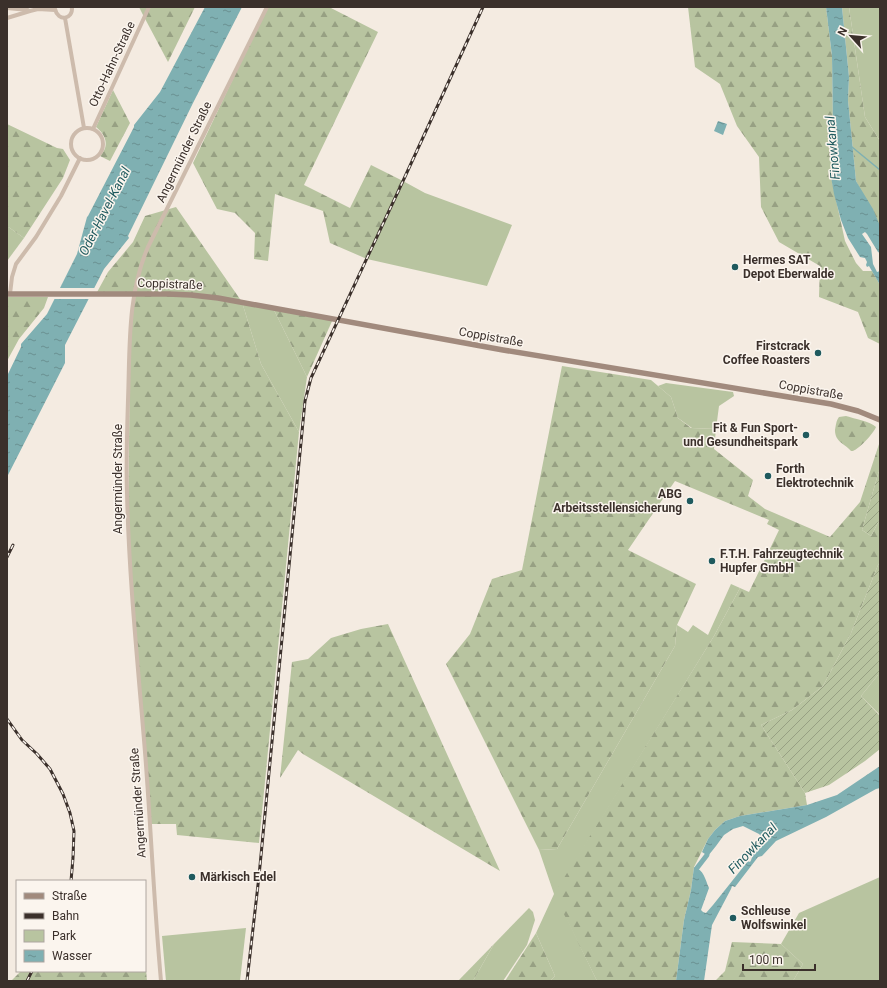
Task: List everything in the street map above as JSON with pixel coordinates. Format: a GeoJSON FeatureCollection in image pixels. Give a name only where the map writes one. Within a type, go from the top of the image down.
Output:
{"type":"FeatureCollection","features":[{"type":"Feature","properties":{"kind":"main road","name":"Coppistraße"},"geometry":{"type":"LineString","coordinates":[[8,294],[185,294],[218,298],[503,350],[831,404],[858,411],[880,420]]}},
{"type":"Feature","properties":{"kind":"street"},"geometry":{"type":"LineString","coordinates":[[7,18],[38,8],[56,8],[58,15],[66,18],[71,15],[73,11],[72,7]]}},
{"type":"Feature","properties":{"kind":"street","name":"Otto-Hahn-Straße"},"geometry":{"type":"LineString","coordinates":[[93,129],[149,7]]}},
{"type":"Feature","properties":{"kind":"street","name":"Angermünder Straße"},"geometry":{"type":"LineString","coordinates":[[161,981],[128,526],[128,410],[132,308],[140,268],[148,247],[267,7]]}},
{"type":"Feature","properties":{"kind":"street"},"geometry":{"type":"LineString","coordinates":[[7,8],[30,11]]}},
{"type":"Feature","properties":{"kind":"street"},"geometry":{"type":"LineString","coordinates":[[66,18],[84,128]]}},
{"type":"Feature","properties":{"kind":"street"},"geometry":{"type":"LineString","coordinates":[[84,128],[93,129],[102,140],[101,150],[94,158],[84,160],[72,152],[72,137],[79,130],[84,128]]}},
{"type":"Feature","properties":{"kind":"street"},"geometry":{"type":"LineString","coordinates":[[8,294],[16,264],[36,237],[57,202],[80,158]]}},
{"type":"Feature","properties":{"kind":"green space"},"geometry":{"type":"Polygon","coordinates":[[[139,7],[195,7],[168,62],[142,13],[139,7]]]}},
{"type":"Feature","properties":{"kind":"green space"},"geometry":{"type":"Polygon","coordinates":[[[267,7],[329,7],[378,32],[304,185],[350,208],[371,165],[403,181],[367,259],[330,243],[323,211],[275,194],[268,261],[254,259],[255,233],[235,213],[217,209],[193,163],[267,7]]]}},
{"type":"Feature","properties":{"kind":"green space"},"geometry":{"type":"Polygon","coordinates":[[[688,7],[826,7],[832,56],[833,131],[831,177],[845,241],[856,263],[863,271],[872,271],[880,285],[880,344],[868,338],[858,312],[819,297],[820,266],[779,242],[761,207],[759,157],[737,126],[720,84],[695,67],[688,7]]]}},
{"type":"Feature","properties":{"kind":"green space"},"geometry":{"type":"Polygon","coordinates":[[[842,7],[849,7],[865,117],[880,141],[880,229],[856,181],[848,100],[849,77],[842,7]]]}},
{"type":"Feature","properties":{"kind":"green space"},"geometry":{"type":"Polygon","coordinates":[[[849,7],[880,7],[880,141],[865,117],[849,7]]]}},
{"type":"Feature","properties":{"kind":"green space"},"geometry":{"type":"Polygon","coordinates":[[[113,90],[130,123],[110,161],[100,156],[105,148],[106,141],[96,127],[113,90]]]}},
{"type":"Feature","properties":{"kind":"green space"},"geometry":{"type":"Polygon","coordinates":[[[7,124],[57,148],[63,149],[70,160],[63,178],[24,238],[7,226],[7,124]]]}},
{"type":"Feature","properties":{"kind":"green space"},"geometry":{"type":"Polygon","coordinates":[[[403,181],[425,193],[512,225],[487,286],[367,259],[403,181]]]}},
{"type":"Feature","properties":{"kind":"green space"},"geometry":{"type":"Polygon","coordinates":[[[176,207],[242,302],[261,364],[299,432],[259,843],[177,835],[176,824],[150,824],[128,533],[130,354],[134,294],[96,294],[108,272],[133,242],[145,216],[176,207]]]}},
{"type":"Feature","properties":{"kind":"green space"},"geometry":{"type":"Polygon","coordinates":[[[7,226],[24,238],[7,261],[7,226]]]}},
{"type":"Feature","properties":{"kind":"green space"},"geometry":{"type":"Polygon","coordinates":[[[7,297],[48,297],[44,308],[19,339],[7,361],[7,297]]]}},
{"type":"Feature","properties":{"kind":"green space"},"geometry":{"type":"Polygon","coordinates":[[[242,302],[273,308],[307,377],[299,432],[261,364],[242,302]]]}},
{"type":"Feature","properties":{"kind":"green space"},"geometry":{"type":"Polygon","coordinates":[[[273,308],[333,319],[307,377],[273,308]]]}},
{"type":"Feature","properties":{"kind":"green space"},"geometry":{"type":"Polygon","coordinates":[[[562,366],[651,380],[671,397],[678,418],[691,428],[716,429],[714,449],[753,480],[748,496],[765,509],[830,537],[860,502],[880,441],[880,467],[862,530],[871,536],[880,519],[880,562],[851,633],[823,686],[792,710],[761,725],[805,793],[807,805],[740,816],[725,821],[708,839],[694,867],[691,890],[684,920],[676,981],[597,981],[554,894],[714,636],[740,588],[749,592],[779,530],[767,524],[769,520],[675,481],[628,550],[696,584],[677,625],[675,646],[557,849],[539,850],[446,664],[470,634],[492,579],[522,570],[562,366]]]}},
{"type":"Feature","properties":{"kind":"green space"},"geometry":{"type":"Polygon","coordinates":[[[666,383],[733,392],[734,396],[719,406],[716,429],[692,428],[678,418],[671,397],[658,386],[666,383]]]}},
{"type":"Feature","properties":{"kind":"green space"},"geometry":{"type":"Polygon","coordinates":[[[846,416],[866,422],[876,427],[866,440],[853,451],[840,442],[835,434],[836,423],[839,417],[846,416]]]}},
{"type":"Feature","properties":{"kind":"green space"},"geometry":{"type":"Polygon","coordinates":[[[880,467],[880,519],[871,536],[862,530],[880,467]]]}},
{"type":"Feature","properties":{"kind":"green space"},"geometry":{"type":"Polygon","coordinates":[[[880,562],[880,675],[878,675],[861,696],[880,716],[880,749],[829,785],[805,793],[761,725],[792,710],[823,686],[851,633],[880,562]]]}},
{"type":"Feature","properties":{"kind":"green space"},"geometry":{"type":"Polygon","coordinates":[[[731,584],[740,588],[714,636],[555,894],[597,981],[550,981],[555,976],[536,933],[554,894],[539,850],[557,849],[675,646],[677,625],[688,632],[693,625],[708,635],[731,584]]]}},
{"type":"Feature","properties":{"kind":"green space"},"geometry":{"type":"Polygon","coordinates":[[[388,624],[500,871],[298,750],[280,778],[292,662],[308,659],[331,638],[361,629],[388,624]]]}},
{"type":"Feature","properties":{"kind":"green space"},"geometry":{"type":"Polygon","coordinates":[[[878,675],[880,675],[880,715],[861,696],[878,675]]]}},
{"type":"Feature","properties":{"kind":"green space"},"geometry":{"type":"Polygon","coordinates":[[[880,877],[880,981],[793,981],[803,964],[781,944],[799,913],[880,877]]]}},
{"type":"Feature","properties":{"kind":"green space"},"geometry":{"type":"Polygon","coordinates":[[[529,908],[533,912],[535,920],[527,945],[503,981],[473,981],[494,944],[529,908]]]}},
{"type":"Feature","properties":{"kind":"green space"},"geometry":{"type":"Polygon","coordinates":[[[246,928],[240,981],[166,981],[162,936],[246,928]]]}},
{"type":"Feature","properties":{"kind":"green space"},"geometry":{"type":"Polygon","coordinates":[[[536,933],[555,976],[550,981],[505,981],[536,933]]]}},
{"type":"Feature","properties":{"kind":"green space"},"geometry":{"type":"Polygon","coordinates":[[[732,942],[781,944],[803,964],[793,981],[715,981],[725,971],[732,942]]]}},
{"type":"Feature","properties":{"kind":"green space"},"geometry":{"type":"Polygon","coordinates":[[[494,944],[473,981],[458,981],[494,944]]]}},
{"type":"Feature","properties":{"kind":"green space"},"geometry":{"type":"Polygon","coordinates":[[[146,970],[147,981],[11,981],[20,972],[146,972],[146,970]]]}},
{"type":"Feature","properties":{"kind":"water","name":"Oder-Havel-Kanal"},"geometry":{"type":"Polygon","coordinates":[[[205,7],[242,7],[193,103],[128,236],[129,238],[104,269],[65,345],[65,363],[7,477],[7,376],[21,347],[21,344],[47,314],[77,254],[87,217],[134,125],[160,92],[205,7]]]}},
{"type":"Feature","properties":{"kind":"water"},"geometry":{"type":"Polygon","coordinates":[[[826,7],[842,7],[849,77],[848,100],[856,181],[873,209],[880,226],[880,253],[867,234],[865,232],[862,234],[871,247],[873,264],[877,272],[880,271],[880,285],[869,266],[867,267],[865,258],[860,257],[848,238],[841,220],[834,194],[831,177],[833,131],[832,56],[826,7]]]}},
{"type":"Feature","properties":{"kind":"water"},"geometry":{"type":"Polygon","coordinates":[[[718,121],[727,124],[723,135],[714,131],[718,121]]]}},
{"type":"Feature","properties":{"kind":"water"},"geometry":{"type":"Polygon","coordinates":[[[880,766],[880,788],[826,817],[776,841],[762,856],[758,857],[735,887],[732,886],[712,925],[704,981],[676,981],[684,920],[691,890],[694,867],[700,870],[709,888],[701,910],[706,913],[748,861],[750,862],[753,851],[762,837],[743,826],[733,829],[724,835],[708,856],[702,852],[708,839],[715,830],[725,821],[740,816],[807,805],[837,795],[880,766]]]}},
{"type":"Feature","properties":{"kind":"pier"},"geometry":{"type":"Polygon","coordinates":[[[58,288],[96,288],[90,299],[52,299],[58,288]]]}},
{"type":"Feature","properties":{"kind":"waterway"},"geometry":{"type":"LineString","coordinates":[[852,147],[880,170]]}},
{"type":"Feature","properties":{"kind":"waterway"},"geometry":{"type":"LineString","coordinates":[[697,868],[707,855]]}},
{"type":"Feature","properties":{"kind":"railway"},"geometry":{"type":"LineString","coordinates":[[247,981],[259,876],[305,401],[311,378],[483,7]]}},
{"type":"Feature","properties":{"kind":"railway"},"geometry":{"type":"LineString","coordinates":[[7,557],[13,545]]}},
{"type":"Feature","properties":{"kind":"railway"},"geometry":{"type":"LineString","coordinates":[[7,719],[22,740],[50,769],[63,794],[70,813],[74,831],[71,880]]}},
{"type":"Feature","properties":{"kind":"railway"},"geometry":{"type":"LineString","coordinates":[[27,981],[32,972]]}},
{"type":"Feature","properties":{"kind":"place","name":"Hermes SAT Depot Eberwalde"},"geometry":{"type":"Point","coordinates":[735,267]}},
{"type":"Feature","properties":{"kind":"place","name":"Firstcrack Coffee Roasters"},"geometry":{"type":"Point","coordinates":[818,353]}},
{"type":"Feature","properties":{"kind":"place","name":"Fit & Fun Sport- und Gesundheitspark"},"geometry":{"type":"Point","coordinates":[806,435]}},
{"type":"Feature","properties":{"kind":"place","name":"Forth Elektrotechnik"},"geometry":{"type":"Point","coordinates":[768,476]}},
{"type":"Feature","properties":{"kind":"place","name":"ABG Arbeitsstellensicherung"},"geometry":{"type":"Point","coordinates":[690,501]}},
{"type":"Feature","properties":{"kind":"place","name":"F.T.H. Fahrzeugtechnik Hupfer GmbH"},"geometry":{"type":"Point","coordinates":[712,561]}},
{"type":"Feature","properties":{"kind":"place","name":"Märkisch Edel"},"geometry":{"type":"Point","coordinates":[192,877]}},
{"type":"Feature","properties":{"kind":"place","name":"Schleuse Wolfswinkel"},"geometry":{"type":"Point","coordinates":[733,918]}},
{"type":"Feature","properties":{"kind":"water label","name":"Finowkanal"},"geometry":{"type":"Point","coordinates":[832,148]}},
{"type":"Feature","properties":{"kind":"water label","name":"Finowkanal"},"geometry":{"type":"Point","coordinates":[752,848]}}]}
